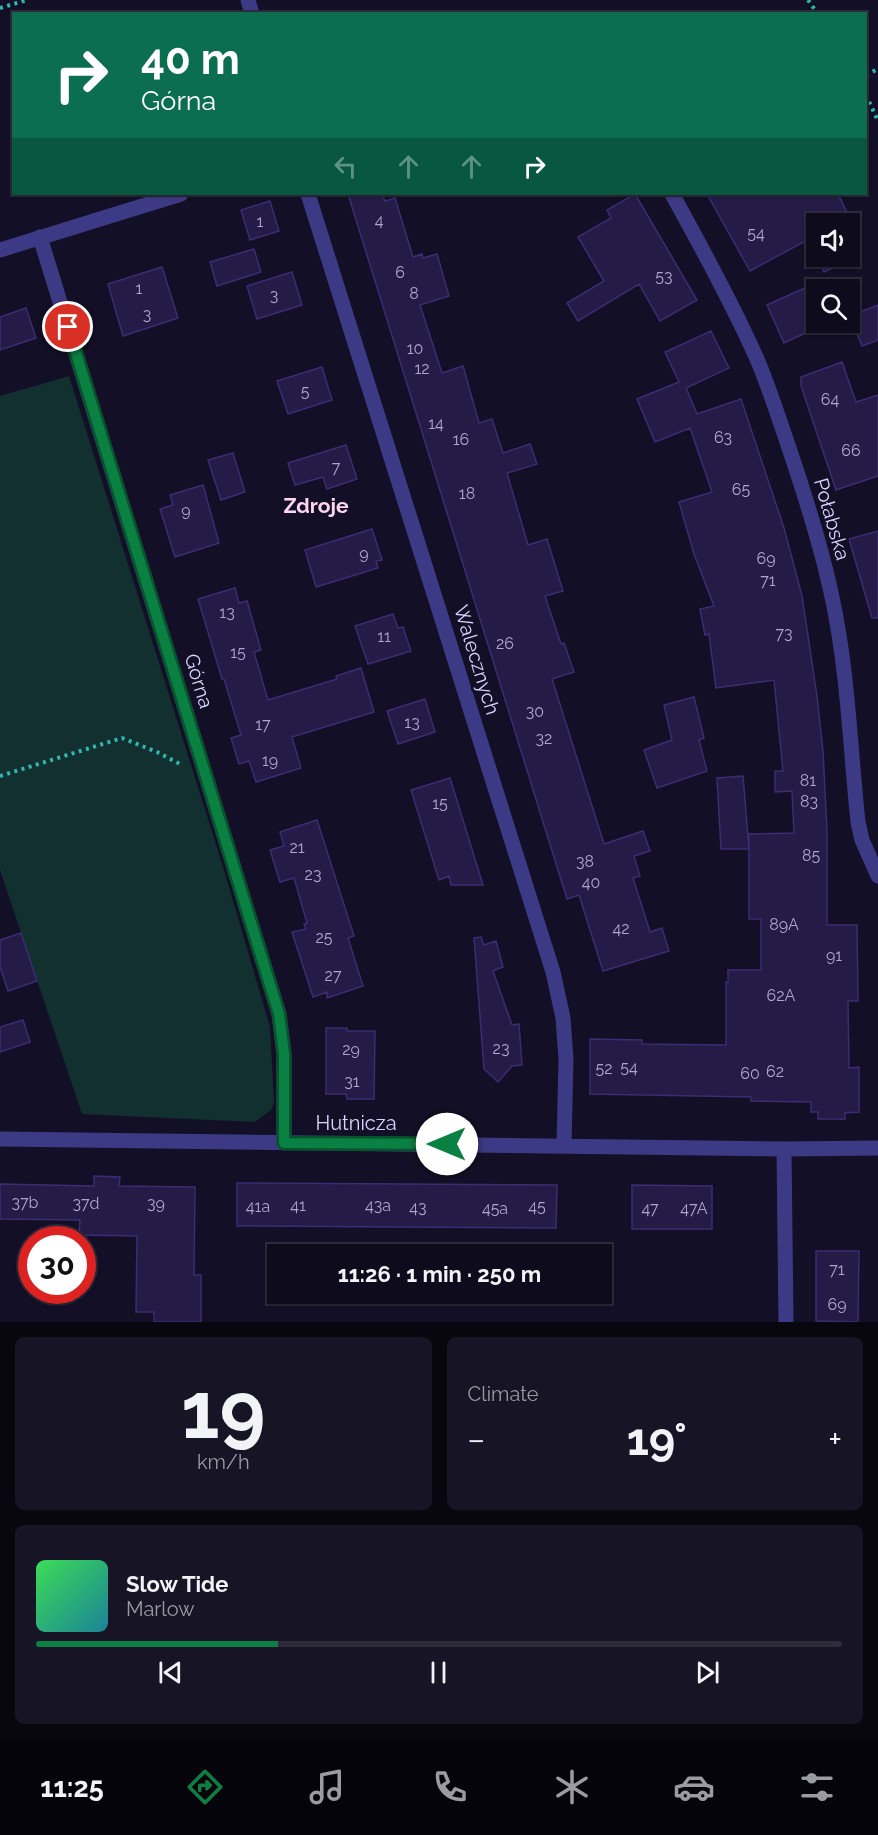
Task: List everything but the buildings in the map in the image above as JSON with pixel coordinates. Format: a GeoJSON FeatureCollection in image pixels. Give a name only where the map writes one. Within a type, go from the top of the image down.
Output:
{"type":"FeatureCollection","features":[{"type":"Feature","properties":{"kind":"street"},"geometry":{"type":"LineString","coordinates":[[0,249],[178,195]]}},
{"type":"Feature","properties":{"kind":"street","name":"Walecznych"},"geometry":{"type":"LineString","coordinates":[[309,195],[553,972],[563,1018],[566,1059],[564,1145]]}},
{"type":"Feature","properties":{"kind":"street","name":"Połabska"},"geometry":{"type":"LineString","coordinates":[[673,195],[719,281],[757,360],[809,506],[832,597],[841,651],[849,709],[858,822],[862,840],[878,876]]}},
{"type":"Feature","properties":{"kind":"street","name":"Górna"},"geometry":{"type":"LineString","coordinates":[[40,237],[279,1014],[284,1054],[284,1143]]}},
{"type":"Feature","properties":{"kind":"street","name":"Hutnicza"},"geometry":{"type":"LineString","coordinates":[[0,1139],[784,1149],[878,1148]]}},
{"type":"Feature","properties":{"kind":"street"},"geometry":{"type":"LineString","coordinates":[[784,1149],[786,1322]]}},
{"type":"Feature","properties":{"kind":"path"},"geometry":{"type":"LineString","coordinates":[[0,8],[27,0]]}},
{"type":"Feature","properties":{"kind":"path"},"geometry":{"type":"LineString","coordinates":[[867,97],[878,122]]}},
{"type":"Feature","properties":{"kind":"path"},"geometry":{"type":"LineString","coordinates":[[0,776],[122,738],[157,752],[208,779]]}},
{"type":"Feature","properties":{"kind":"green space"},"geometry":{"type":"Polygon","coordinates":[[[69,376],[224,870],[270,1027],[274,1102],[271,1110],[255,1122],[82,1114],[0,870],[0,396],[69,376]]]}},
{"type":"Feature","properties":{"kind":"district","name":"Zdroje"},"geometry":{"type":"Point","coordinates":[316,505]}},
{"type":"Feature","properties":{"kind":"route"},"geometry":{"type":"LineString","coordinates":[[68,327],[279,1014],[284,1054],[284,1143],[447,1144]]}}]}
